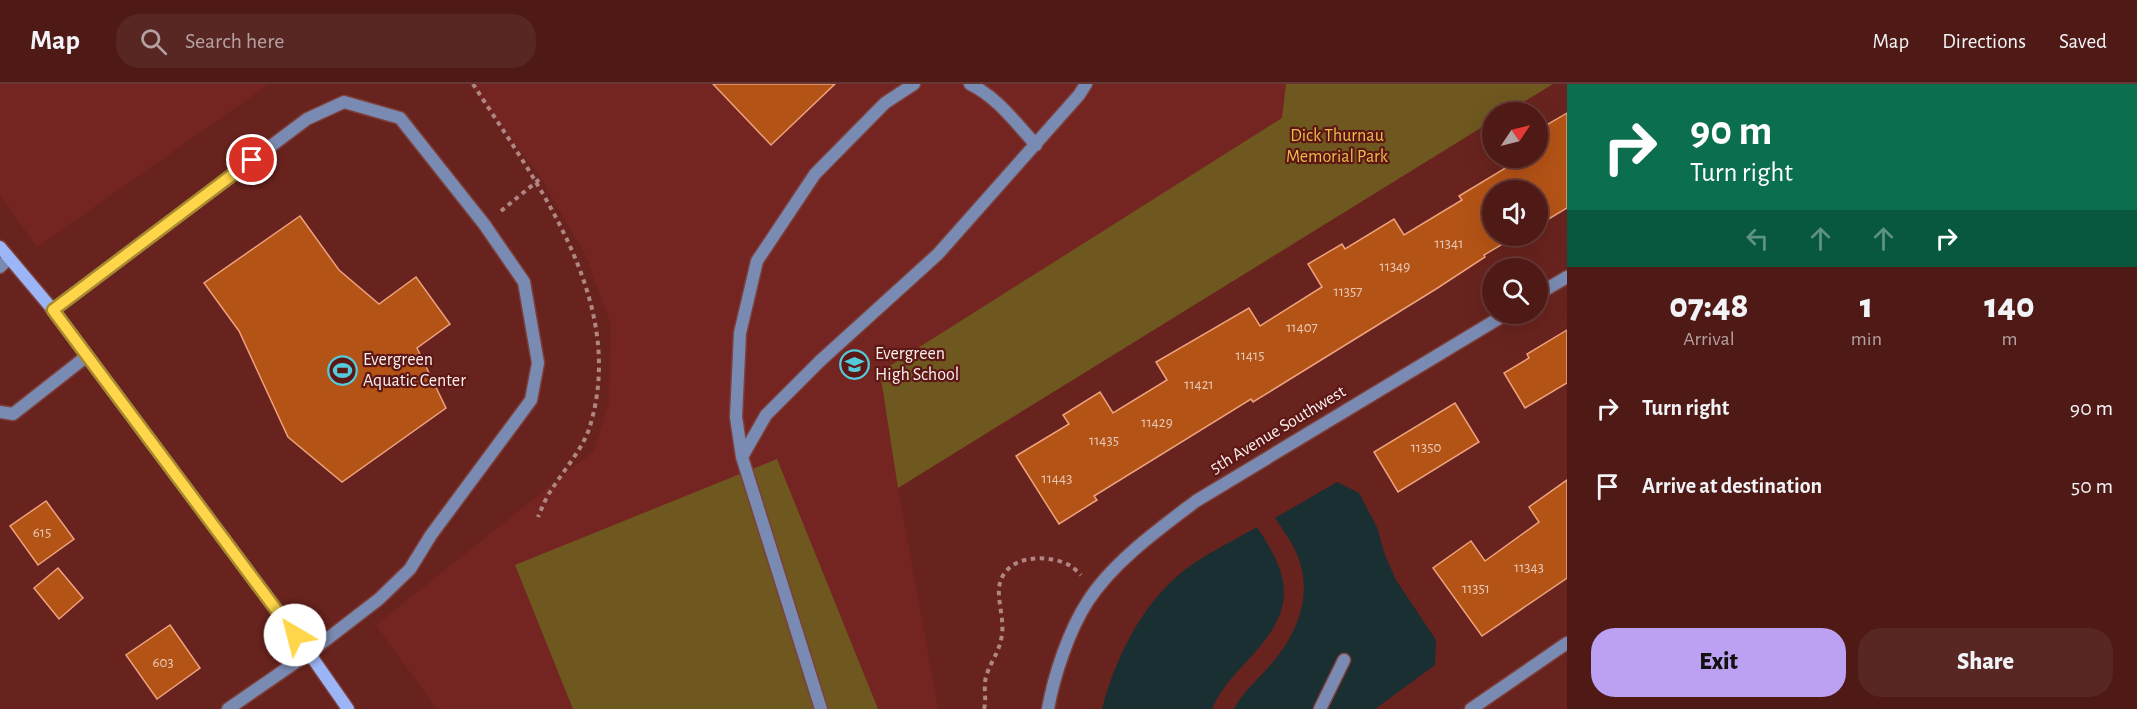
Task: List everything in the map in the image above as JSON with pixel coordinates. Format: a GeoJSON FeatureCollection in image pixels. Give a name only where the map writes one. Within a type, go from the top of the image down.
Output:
{"type":"FeatureCollection","features":[{"type":"Feature","properties":{"kind":"street"},"geometry":{"type":"LineString","coordinates":[[820,709],[742,457],[736,417],[740,333],[758,261],[815,174],[885,103],[914,84]]}},
{"type":"Feature","properties":{"kind":"street"},"geometry":{"type":"LineString","coordinates":[[970,84],[1004,109],[1036,145]]}},
{"type":"Feature","properties":{"kind":"street"},"geometry":{"type":"LineString","coordinates":[[742,457],[766,415],[938,254],[1036,145],[1086,84]]}},
{"type":"Feature","properties":{"kind":"street"},"geometry":{"type":"LineString","coordinates":[[53,310],[307,119],[344,102],[400,118],[484,224],[524,282],[537,363],[531,400],[431,535],[410,568],[379,599],[309,653],[228,709]]}},
{"type":"Feature","properties":{"kind":"street"},"geometry":{"type":"LineString","coordinates":[[0,247],[4,263],[53,310],[309,653],[348,709]]}},
{"type":"Feature","properties":{"kind":"street"},"geometry":{"type":"LineString","coordinates":[[1548,288],[1567,276]]}},
{"type":"Feature","properties":{"kind":"street","name":"5th Avenue Southwest"},"geometry":{"type":"LineString","coordinates":[[1048,709],[1060,659],[1088,601],[1119,563],[1152,534],[1196,501],[1489,324]]}},
{"type":"Feature","properties":{"kind":"street"},"geometry":{"type":"LineString","coordinates":[[0,412],[13,414],[87,356]]}},
{"type":"Feature","properties":{"kind":"street"},"geometry":{"type":"LineString","coordinates":[[1471,709],[1567,643]]}},
{"type":"Feature","properties":{"kind":"street"},"geometry":{"type":"LineString","coordinates":[[1320,709],[1344,660]]}},
{"type":"Feature","properties":{"kind":"path"},"geometry":{"type":"LineString","coordinates":[[473,84],[536,183],[576,259],[591,302],[597,344],[598,394],[589,429],[550,491],[538,517]]}},
{"type":"Feature","properties":{"kind":"path"},"geometry":{"type":"LineString","coordinates":[[484,224],[541,178]]}},
{"type":"Feature","properties":{"kind":"path"},"geometry":{"type":"LineString","coordinates":[[984,709],[985,678],[998,652],[1002,634],[999,588],[1008,569],[1028,558],[1040,558],[1070,565],[1098,589]]}},
{"type":"Feature","properties":{"kind":"shaded area"},"geometry":{"type":"Polygon","coordinates":[[[0,84],[269,84],[37,247],[0,195],[0,84]]]}},
{"type":"Feature","properties":{"kind":"shaded area","name":"Evergreen High School"},"geometry":{"type":"Polygon","coordinates":[[[469,84],[1553,84],[1523,102],[1482,102],[1482,127],[898,488],[938,709],[437,709],[376,625],[594,451],[609,403],[611,325],[586,256],[541,178],[469,84]]]}},
{"type":"Feature","properties":{"kind":"green space","name":"Dick Thurnau Memorial Park"},"geometry":{"type":"Polygon","coordinates":[[[1286,84],[1553,84],[1523,102],[1482,102],[1482,127],[898,488],[880,372],[1282,118],[1286,84]]]}},
{"type":"Feature","properties":{"kind":"green space"},"geometry":{"type":"Polygon","coordinates":[[[777,459],[878,709],[573,709],[515,565],[777,459]]]}},
{"type":"Feature","properties":{"kind":"water"},"geometry":{"type":"Polygon","coordinates":[[[1337,482],[1359,493],[1377,527],[1385,555],[1396,580],[1436,640],[1435,665],[1375,709],[1234,709],[1289,640],[1303,600],[1304,586],[1298,557],[1275,518],[1337,482]]]}},
{"type":"Feature","properties":{"kind":"water"},"geometry":{"type":"Polygon","coordinates":[[[1257,527],[1268,544],[1281,574],[1284,589],[1283,604],[1269,634],[1226,685],[1212,709],[1102,709],[1122,652],[1154,601],[1190,566],[1257,527]]]}},
{"type":"Feature","properties":{"kind":"building"},"geometry":{"type":"Polygon","coordinates":[[[713,84],[835,84],[771,145],[713,84]]]}},
{"type":"Feature","properties":{"kind":"building"},"geometry":{"type":"Polygon","coordinates":[[[1567,113],[1567,208],[1548,219],[1548,180],[1486,180],[1505,168],[1548,168],[1548,124],[1567,113]]]}},
{"type":"Feature","properties":{"kind":"building"},"geometry":{"type":"Polygon","coordinates":[[[1482,182],[1482,246],[1499,246],[1436,289],[1253,402],[1251,399],[1094,496],[1097,500],[1059,524],[1016,456],[1069,424],[1063,415],[1100,392],[1113,413],[1167,380],[1156,362],[1249,308],[1260,326],[1322,287],[1308,264],[1342,244],[1345,249],[1394,219],[1404,235],[1462,200],[1459,196],[1482,182]]]}},
{"type":"Feature","properties":{"kind":"building","name":"Evergreen Aquatic Center"},"geometry":{"type":"Polygon","coordinates":[[[300,216],[339,270],[379,304],[416,277],[450,324],[417,348],[446,408],[342,482],[288,437],[239,331],[204,283],[300,216]]]}},
{"type":"Feature","properties":{"kind":"building"},"geometry":{"type":"Polygon","coordinates":[[[1567,330],[1567,383],[1525,408],[1504,373],[1529,358],[1527,354],[1567,330]]]}},
{"type":"Feature","properties":{"kind":"building"},"geometry":{"type":"Polygon","coordinates":[[[1455,403],[1479,442],[1398,492],[1374,452],[1455,403]]]}},
{"type":"Feature","properties":{"kind":"building"},"geometry":{"type":"Polygon","coordinates":[[[1567,480],[1567,578],[1482,636],[1433,568],[1471,541],[1485,561],[1539,522],[1529,507],[1567,480]]]}},
{"type":"Feature","properties":{"kind":"building"},"geometry":{"type":"Polygon","coordinates":[[[46,501],[74,539],[38,565],[10,526],[46,501]]]}},
{"type":"Feature","properties":{"kind":"building"},"geometry":{"type":"Polygon","coordinates":[[[58,568],[83,598],[59,619],[34,588],[58,568]]]}},
{"type":"Feature","properties":{"kind":"building"},"geometry":{"type":"Polygon","coordinates":[[[170,625],[200,668],[157,699],[126,655],[170,625]]]}},
{"type":"Feature","properties":{"kind":"place","name":"Evergreen High School"},"geometry":{"type":"Point","coordinates":[854,364]}},
{"type":"Feature","properties":{"kind":"place","name":"Evergreen Aquatic Center"},"geometry":{"type":"Point","coordinates":[342,370]}},
{"type":"Feature","properties":{"kind":"route"},"geometry":{"type":"LineString","coordinates":[[252,160],[53,310],[295,635]]}}]}
